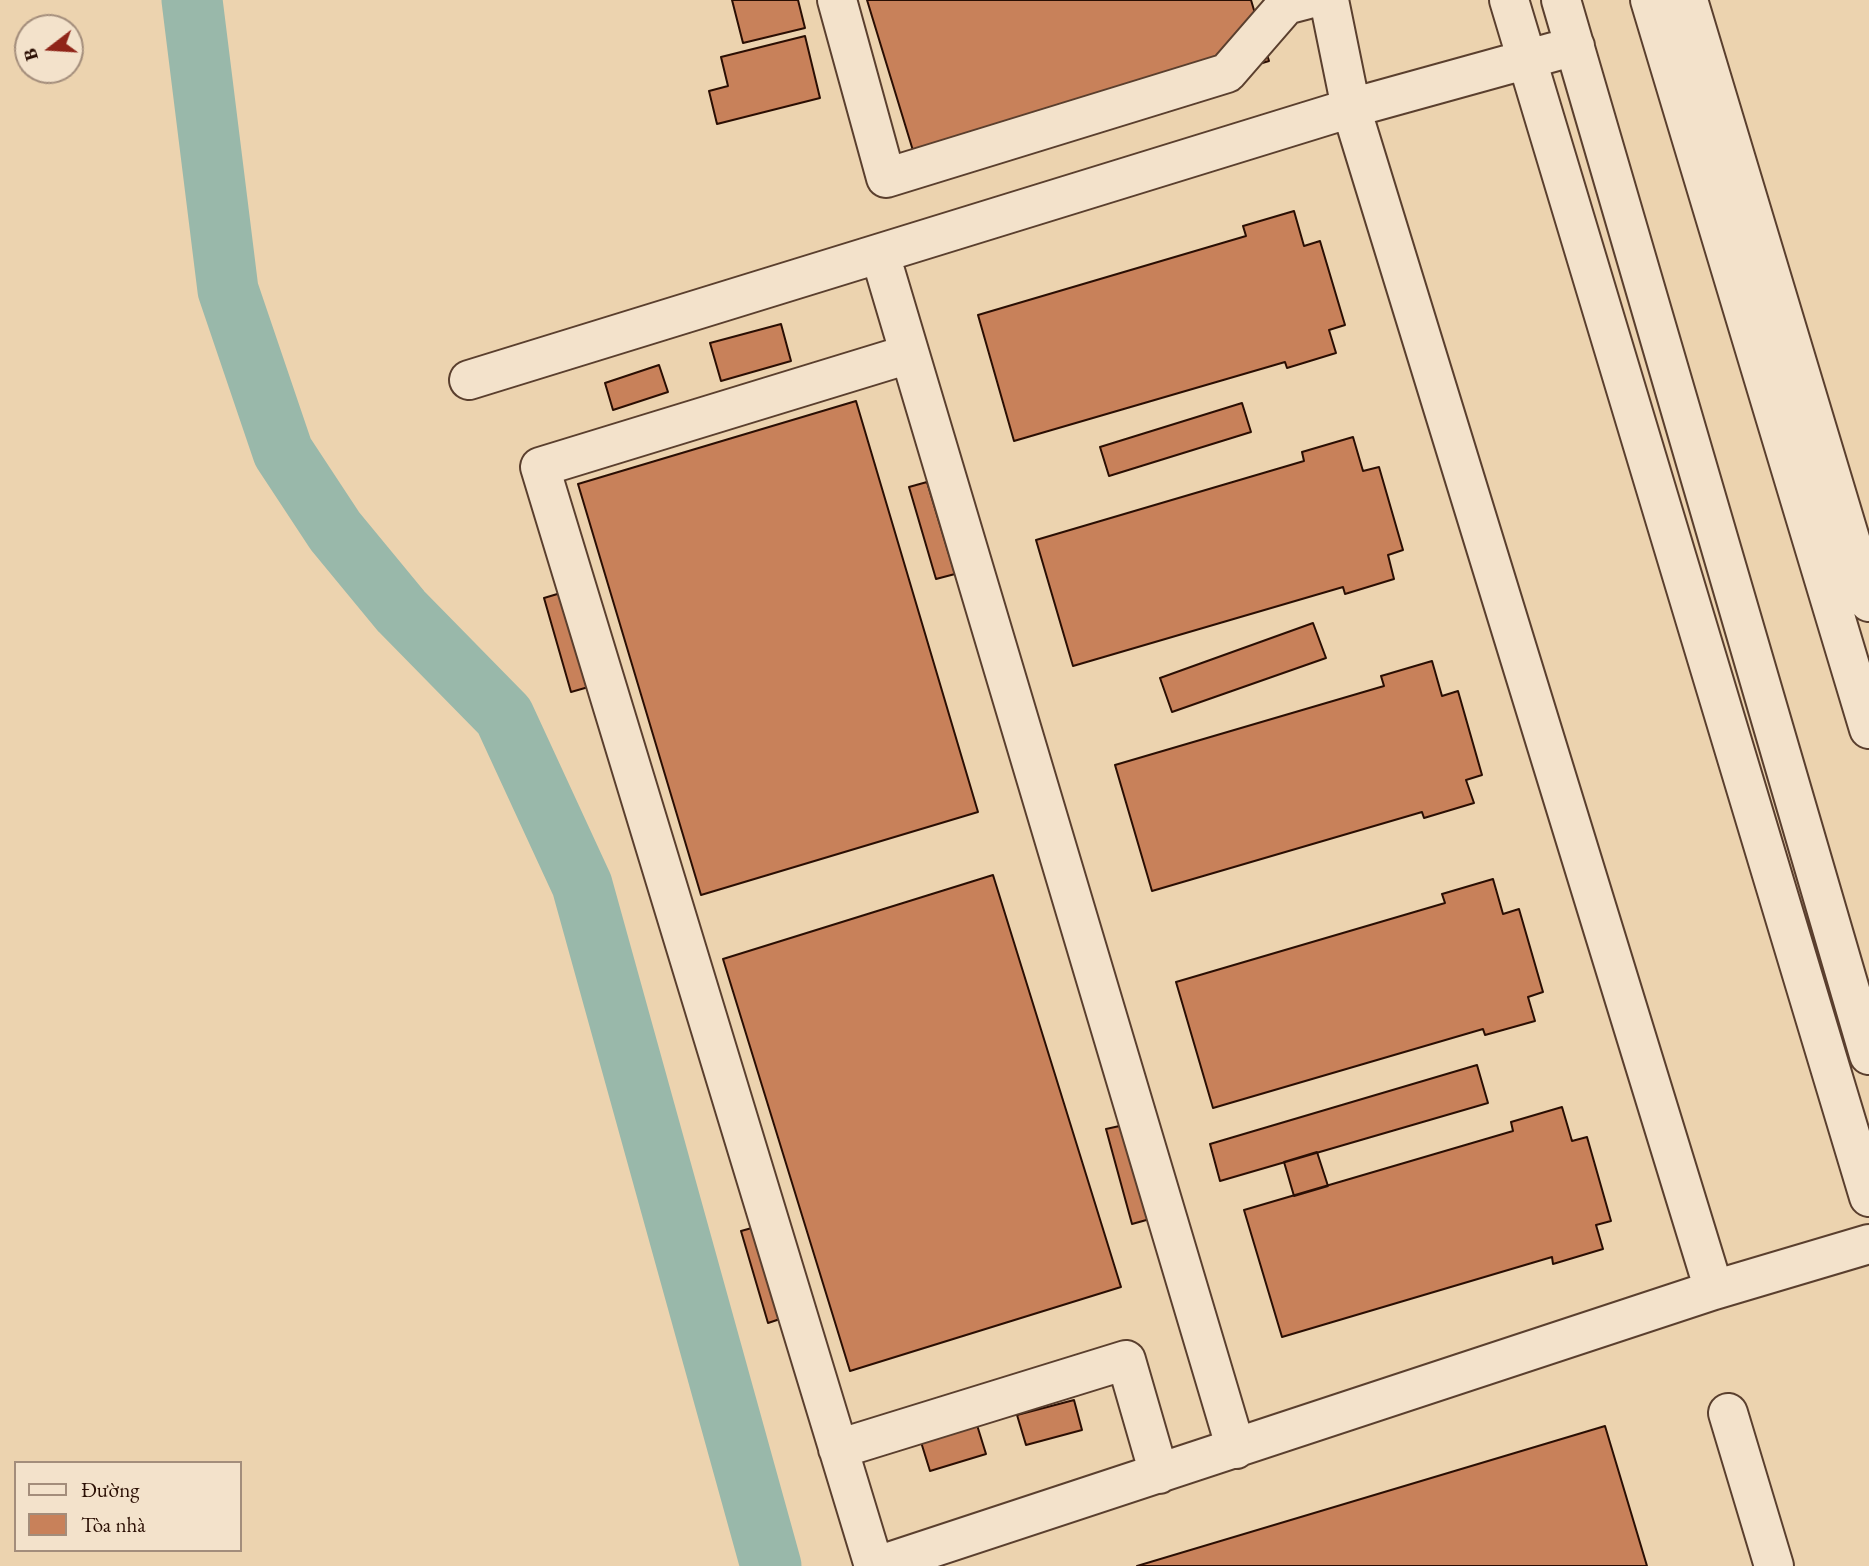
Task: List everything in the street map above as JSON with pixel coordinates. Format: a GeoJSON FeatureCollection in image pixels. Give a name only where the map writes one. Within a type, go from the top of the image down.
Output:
{"type":"FeatureCollection","features":[{"type":"Feature","properties":{"kind":"street"},"geometry":{"type":"LineString","coordinates":[[837,0],[886,178],[1227,74],[1286,5],[1305,0]]}},
{"type":"Feature","properties":{"kind":"street"},"geometry":{"type":"LineString","coordinates":[[1329,0],[1351,107],[1714,1290]]}},
{"type":"Feature","properties":{"kind":"street"},"geometry":{"type":"LineString","coordinates":[[1509,0],[1869,1197]]}},
{"type":"Feature","properties":{"kind":"street"},"geometry":{"type":"LineString","coordinates":[[1561,0],[1869,1055]]}},
{"type":"Feature","properties":{"kind":"street"},"geometry":{"type":"LineString","coordinates":[[1650,0],[1869,729]]}},
{"type":"Feature","properties":{"kind":"street"},"geometry":{"type":"LineString","coordinates":[[1688,0],[1869,602]]}},
{"type":"Feature","properties":{"kind":"street"},"geometry":{"type":"LineString","coordinates":[[469,380],[1351,107],[1575,46]]}},
{"type":"Feature","properties":{"kind":"street"},"geometry":{"type":"LineString","coordinates":[[880,254],[1236,1449]]}},
{"type":"Feature","properties":{"kind":"street"},"geometry":{"type":"LineString","coordinates":[[909,354],[540,467],[838,1449],[876,1566],[1714,1290],[1869,1244]]}},
{"type":"Feature","properties":{"kind":"street"},"geometry":{"type":"LineString","coordinates":[[838,1449],[1126,1360],[1158,1474]]}},
{"type":"Feature","properties":{"kind":"street"},"geometry":{"type":"LineString","coordinates":[[1728,1413],[1774,1566]]}},
{"type":"Feature","properties":{"kind":"building"},"geometry":{"type":"Polygon","coordinates":[[[732,0],[798,0],[805,28],[743,43],[732,0]]]}},
{"type":"Feature","properties":{"kind":"building"},"geometry":{"type":"Polygon","coordinates":[[[867,0],[1251,0],[1269,61],[918,167],[867,0]]]}},
{"type":"Feature","properties":{"kind":"building"},"geometry":{"type":"Polygon","coordinates":[[[805,36],[820,98],[717,124],[709,91],[728,86],[721,57],[805,36]]]}},
{"type":"Feature","properties":{"kind":"building"},"geometry":{"type":"Polygon","coordinates":[[[1294,211],[1304,246],[1320,241],[1345,325],[1329,330],[1336,353],[1287,368],[1285,362],[1014,441],[978,315],[1246,236],[1243,226],[1294,211]]]}},
{"type":"Feature","properties":{"kind":"building"},"geometry":{"type":"Polygon","coordinates":[[[781,324],[791,361],[721,381],[710,343],[781,324]]]}},
{"type":"Feature","properties":{"kind":"building"},"geometry":{"type":"Polygon","coordinates":[[[659,365],[668,392],[613,410],[605,383],[659,365]]]}},
{"type":"Feature","properties":{"kind":"building"},"geometry":{"type":"Polygon","coordinates":[[[856,401],[978,812],[701,895],[578,484],[856,401]]]}},
{"type":"Feature","properties":{"kind":"building"},"geometry":{"type":"Polygon","coordinates":[[[1242,403],[1251,432],[1109,476],[1100,447],[1242,403]]]}},
{"type":"Feature","properties":{"kind":"building"},"geometry":{"type":"Polygon","coordinates":[[[1353,437],[1363,471],[1379,467],[1403,550],[1388,555],[1394,579],[1345,594],[1343,587],[1073,666],[1036,540],[1304,461],[1302,452],[1353,437]]]}},
{"type":"Feature","properties":{"kind":"building"},"geometry":{"type":"Polygon","coordinates":[[[927,482],[955,574],[936,579],[909,487],[927,482]]]}},
{"type":"Feature","properties":{"kind":"building"},"geometry":{"type":"Polygon","coordinates":[[[564,592],[592,686],[571,692],[544,598],[564,592]]]}},
{"type":"Feature","properties":{"kind":"building"},"geometry":{"type":"Polygon","coordinates":[[[1313,623],[1326,658],[1172,712],[1160,678],[1313,623]]]}},
{"type":"Feature","properties":{"kind":"building"},"geometry":{"type":"Polygon","coordinates":[[[1432,661],[1442,696],[1458,691],[1482,775],[1466,780],[1474,803],[1424,818],[1422,812],[1152,891],[1115,765],[1384,686],[1381,676],[1432,661]]]}},
{"type":"Feature","properties":{"kind":"building"},"geometry":{"type":"Polygon","coordinates":[[[993,875],[1121,1287],[850,1371],[723,959],[993,875]]]}},
{"type":"Feature","properties":{"kind":"building"},"geometry":{"type":"Polygon","coordinates":[[[1493,879],[1503,914],[1519,909],[1543,992],[1528,997],[1535,1021],[1485,1035],[1483,1029],[1213,1108],[1176,982],[1445,903],[1442,894],[1493,879]]]}},
{"type":"Feature","properties":{"kind":"building"},"geometry":{"type":"Polygon","coordinates":[[[1477,1065],[1488,1103],[1220,1181],[1210,1144],[1477,1065]]]}},
{"type":"Feature","properties":{"kind":"building"},"geometry":{"type":"Polygon","coordinates":[[[1562,1107],[1572,1141],[1587,1137],[1611,1221],[1596,1225],[1603,1249],[1553,1264],[1552,1257],[1282,1337],[1244,1210],[1513,1131],[1511,1122],[1562,1107]]]}},
{"type":"Feature","properties":{"kind":"building"},"geometry":{"type":"Polygon","coordinates":[[[1124,1125],[1150,1219],[1132,1224],[1106,1129],[1124,1125]]]}},
{"type":"Feature","properties":{"kind":"building"},"geometry":{"type":"Polygon","coordinates":[[[1317,1152],[1328,1186],[1294,1196],[1284,1162],[1317,1152]]]}},
{"type":"Feature","properties":{"kind":"building"},"geometry":{"type":"Polygon","coordinates":[[[759,1226],[786,1317],[768,1323],[741,1231],[759,1226]]]}},
{"type":"Feature","properties":{"kind":"building"},"geometry":{"type":"Polygon","coordinates":[[[1074,1400],[1082,1430],[1026,1445],[1017,1415],[1074,1400]]]}},
{"type":"Feature","properties":{"kind":"building"},"geometry":{"type":"Polygon","coordinates":[[[977,1425],[986,1454],[930,1471],[921,1442],[977,1425]]]}},
{"type":"Feature","properties":{"kind":"building"},"geometry":{"type":"Polygon","coordinates":[[[1605,1426],[1647,1566],[1137,1566],[1605,1426]]]}},
{"type":"Feature","properties":{"kind":"waterway"},"geometry":{"type":"LineString","coordinates":[[192,0],[228,290],[283,452],[335,531],[401,611],[504,716],[582,885],[771,1566]]}}]}
